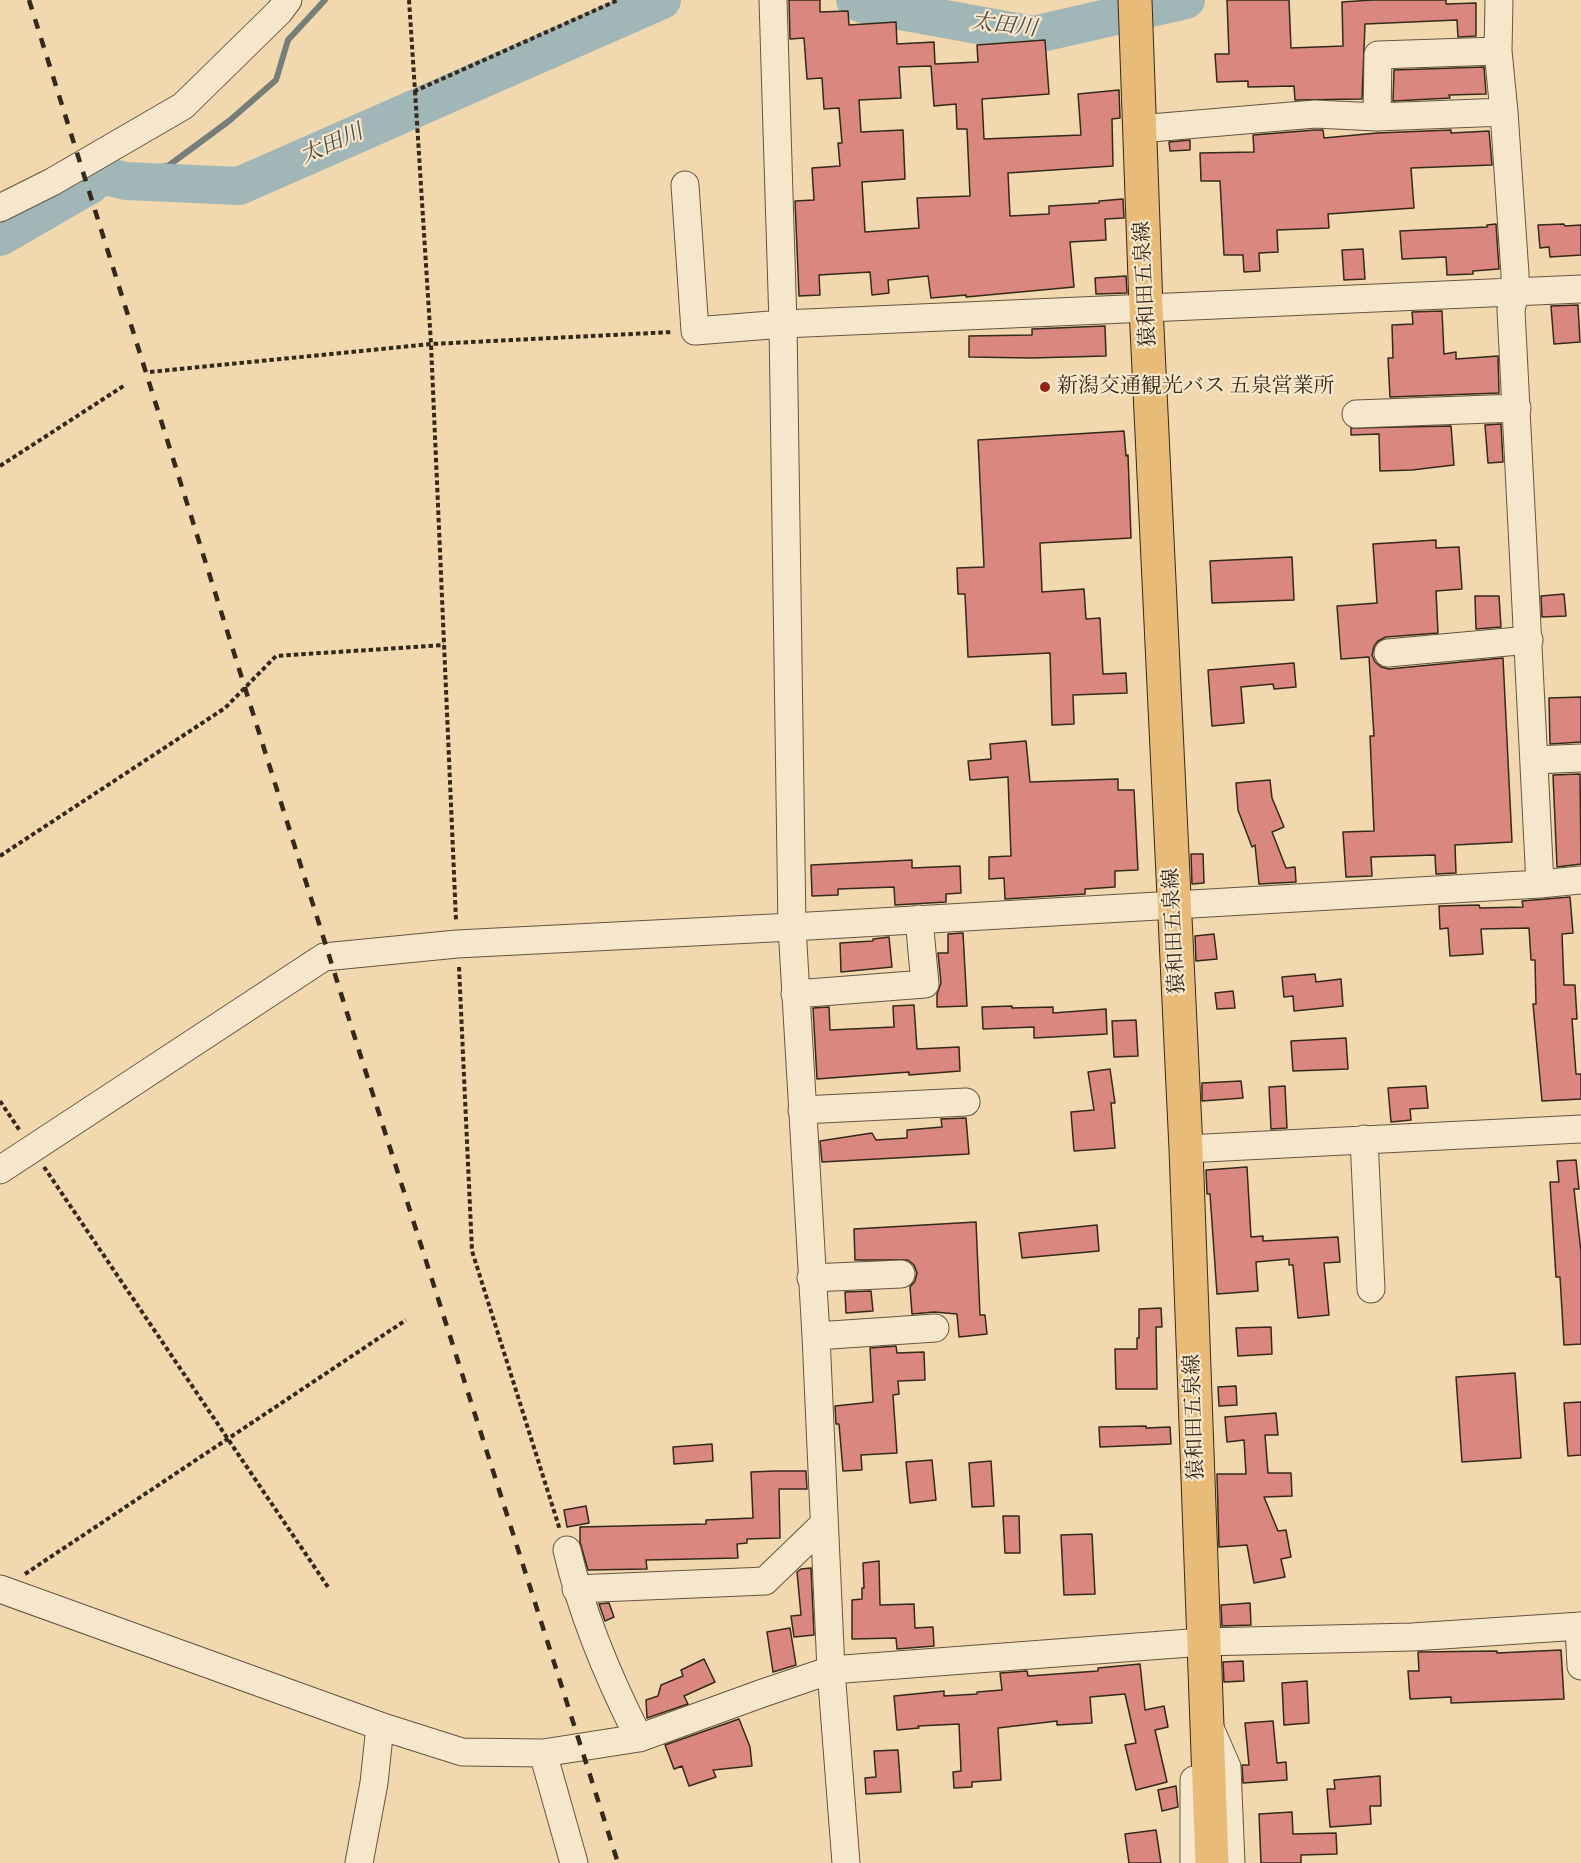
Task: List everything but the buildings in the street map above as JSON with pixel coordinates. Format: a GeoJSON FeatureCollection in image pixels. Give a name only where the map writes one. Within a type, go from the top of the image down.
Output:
{"type":"FeatureCollection","features":[{"type":"Feature","properties":{"kind":"main road","name":"猿和田五泉線"},"geometry":{"type":"LineString","coordinates":[[1136,12],[1146,307],[1186,1149],[1212,1863]]}},
{"type":"Feature","properties":{"kind":"street"},"geometry":{"type":"LineString","coordinates":[[773,0],[783,324],[792,927],[816,1335],[831,1671],[846,1863]]}},
{"type":"Feature","properties":{"kind":"street"},"geometry":{"type":"LineString","coordinates":[[1499,0],[1498,51],[1515,293],[1511,310],[1540,884]]}},
{"type":"Feature","properties":{"kind":"street"},"geometry":{"type":"LineString","coordinates":[[0,208],[52,182],[183,106],[280,4]]}},
{"type":"Feature","properties":{"kind":"street"},"geometry":{"type":"LineString","coordinates":[[1377,117],[1378,55],[1498,51]]}},
{"type":"Feature","properties":{"kind":"street"},"geometry":{"type":"LineString","coordinates":[[1139,129],[1315,114],[1377,117],[1504,112]]}},
{"type":"Feature","properties":{"kind":"street"},"geometry":{"type":"LineString","coordinates":[[685,185],[695,331],[783,324],[1581,289]]}},
{"type":"Feature","properties":{"kind":"street"},"geometry":{"type":"LineString","coordinates":[[1356,414],[1517,408]]}},
{"type":"Feature","properties":{"kind":"street"},"geometry":{"type":"LineString","coordinates":[[1388,653],[1529,640]]}},
{"type":"Feature","properties":{"kind":"street"},"geometry":{"type":"LineString","coordinates":[[1533,760],[1581,758]]}},
{"type":"Feature","properties":{"kind":"street"},"geometry":{"type":"LineString","coordinates":[[0,1170],[324,957],[458,944],[1173,906],[1581,880]]}},
{"type":"Feature","properties":{"kind":"street"},"geometry":{"type":"LineString","coordinates":[[795,994],[925,984],[919,919]]}},
{"type":"Feature","properties":{"kind":"street"},"geometry":{"type":"LineString","coordinates":[[802,1110],[966,1102]]}},
{"type":"Feature","properties":{"kind":"street"},"geometry":{"type":"LineString","coordinates":[[1186,1149],[1581,1129]]}},
{"type":"Feature","properties":{"kind":"street"},"geometry":{"type":"LineString","coordinates":[[1364,1139],[1371,1290]]}},
{"type":"Feature","properties":{"kind":"street"},"geometry":{"type":"LineString","coordinates":[[811,1278],[901,1274]]}},
{"type":"Feature","properties":{"kind":"street"},"geometry":{"type":"LineString","coordinates":[[816,1335],[934,1328]]}},
{"type":"Feature","properties":{"kind":"street"},"geometry":{"type":"LineString","coordinates":[[576,1589],[765,1581],[824,1524]]}},
{"type":"Feature","properties":{"kind":"street"},"geometry":{"type":"LineString","coordinates":[[567,1550],[576,1589],[622,1706],[639,1738]]}},
{"type":"Feature","properties":{"kind":"street"},"geometry":{"type":"LineString","coordinates":[[1,1589],[380,1726],[462,1752],[543,1753],[639,1738],[762,1693],[831,1671],[1203,1642],[1412,1637],[1580,1626],[1581,1665]]}},
{"type":"Feature","properties":{"kind":"street"},"geometry":{"type":"LineString","coordinates":[[1194,1863],[1194,1765],[1207,1722]]}},
{"type":"Feature","properties":{"kind":"street"},"geometry":{"type":"LineString","coordinates":[[1207,1722],[1227,1767],[1231,1863]]}},
{"type":"Feature","properties":{"kind":"street"},"geometry":{"type":"LineString","coordinates":[[359,1863],[374,1784],[380,1726]]}},
{"type":"Feature","properties":{"kind":"street"},"geometry":{"type":"LineString","coordinates":[[543,1753],[574,1863]]}},
{"type":"Feature","properties":{"kind":"path"},"geometry":{"type":"LineString","coordinates":[[409,0],[431,344],[472,1251],[567,1550]]}},
{"type":"Feature","properties":{"kind":"path"},"geometry":{"type":"LineString","coordinates":[[415,91],[618,0]]}},
{"type":"Feature","properties":{"kind":"path"},"geometry":{"type":"LineString","coordinates":[[150,372],[431,344],[695,331]]}},
{"type":"Feature","properties":{"kind":"path"},"geometry":{"type":"LineString","coordinates":[[0,466],[125,385]]}},
{"type":"Feature","properties":{"kind":"path"},"geometry":{"type":"LineString","coordinates":[[0,856],[225,708],[276,656],[444,645]]}},
{"type":"Feature","properties":{"kind":"path"},"geometry":{"type":"LineString","coordinates":[[0,1101],[328,1587]]}},
{"type":"Feature","properties":{"kind":"path"},"geometry":{"type":"LineString","coordinates":[[1,1589],[406,1320]]}},
{"type":"Feature","properties":{"kind":"waterway"},"geometry":{"type":"LineString","coordinates":[[100,175],[168,166],[229,121],[276,80],[288,40],[325,0]]}},
{"type":"Feature","properties":{"kind":"waterway","name":"太田川"},"geometry":{"type":"LineString","coordinates":[[0,237],[90,185],[100,175],[126,181],[239,186],[662,0]]}},
{"type":"Feature","properties":{"kind":"waterway","name":"太田川"},"geometry":{"type":"LineString","coordinates":[[855,0],[862,4],[1033,35],[1186,0]]}},
{"type":"Feature","properties":{"kind":"railway"},"geometry":{"type":"LineString","coordinates":[[29,0],[354,1035],[618,1863]]}},
{"type":"Feature","properties":{"kind":"place","name":"新潟交通観光バス 五泉営業所"},"geometry":{"type":"Point","coordinates":[1045,387]}}]}
